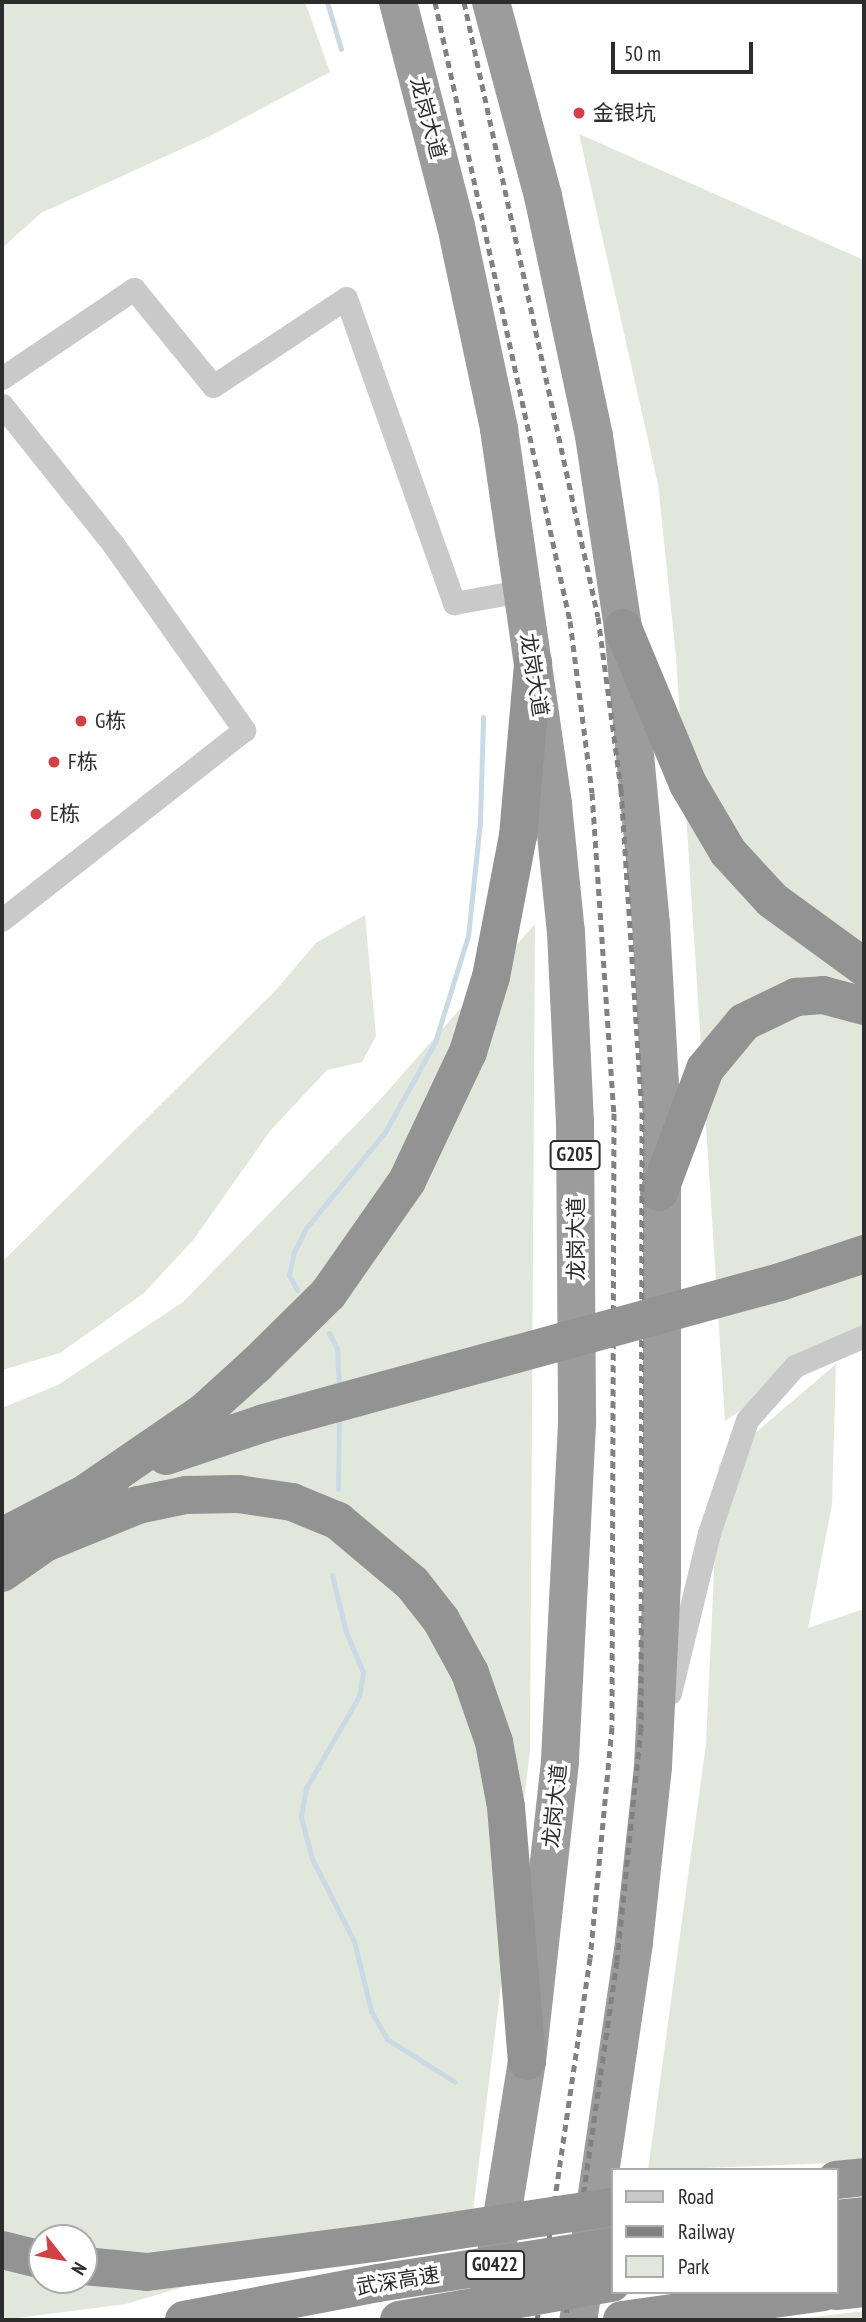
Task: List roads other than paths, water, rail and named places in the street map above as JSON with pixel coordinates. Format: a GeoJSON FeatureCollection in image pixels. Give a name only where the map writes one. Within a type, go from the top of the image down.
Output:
{"type":"FeatureCollection","features":[{"type":"Feature","properties":{"kind":"highway","name":"龙岗大道"},"geometry":{"type":"LineString","coordinates":[[398,2],[456,226],[499,429],[533,663],[566,932],[575,1123],[577,1424],[560,1762],[527,2061],[485,2320]]}},
{"type":"Feature","properties":{"kind":"highway"},"geometry":{"type":"LineString","coordinates":[[491,2],[543,196],[588,409],[623,628],[651,924],[662,1119],[659,1192],[663,1582],[653,1767],[632,1957],[578,2320]]}},
{"type":"Feature","properties":{"kind":"highway"},"geometry":{"type":"LineString","coordinates":[[623,628],[688,784],[728,852],[772,900],[864,967]]}},
{"type":"Feature","properties":{"kind":"highway"},"geometry":{"type":"LineString","coordinates":[[89,1491],[204,1412],[328,1294],[425,1147],[468,1052],[491,977],[518,836],[533,663]]}},
{"type":"Feature","properties":{"kind":"highway"},"geometry":{"type":"LineString","coordinates":[[659,1192],[705,1069],[744,1023],[796,997],[823,995],[864,1006]]}},
{"type":"Feature","properties":{"kind":"highway"},"geometry":{"type":"LineString","coordinates":[[781,1291],[864,1254]]}},
{"type":"Feature","properties":{"kind":"highway"},"geometry":{"type":"LineString","coordinates":[[2,1537],[159,1458],[266,1432],[781,1291],[864,1275]]}},
{"type":"Feature","properties":{"kind":"highway"},"geometry":{"type":"LineString","coordinates":[[2,1573],[121,1493],[266,1432]]}},
{"type":"Feature","properties":{"kind":"highway"},"geometry":{"type":"LineString","coordinates":[[46,1543],[138,1505],[186,1495],[238,1494],[292,1502],[338,1521],[412,1583],[441,1620],[470,1673],[494,1742],[506,1807],[527,2061]]}},
{"type":"Feature","properties":{"kind":"highway"},"geometry":{"type":"LineString","coordinates":[[838,2180],[864,2178]]}},
{"type":"Feature","properties":{"kind":"highway"},"geometry":{"type":"LineString","coordinates":[[98,2267],[147,2272],[380,2242],[610,2207]]}},
{"type":"Feature","properties":{"kind":"highway"},"geometry":{"type":"LineString","coordinates":[[838,2219],[864,2216]]}},
{"type":"Feature","properties":{"kind":"highway","name":"武深高速"},"geometry":{"type":"LineString","coordinates":[[184,2320],[378,2283],[610,2247]]}},
{"type":"Feature","properties":{"kind":"highway"},"geometry":{"type":"LineString","coordinates":[[2,2250],[28,2256]]}},
{"type":"Feature","properties":{"kind":"highway"},"geometry":{"type":"LineString","coordinates":[[838,2255],[864,2252]]}},
{"type":"Feature","properties":{"kind":"highway","name":"武深高速"},"geometry":{"type":"LineString","coordinates":[[399,2320],[610,2283]]}},
{"type":"Feature","properties":{"kind":"highway"},"geometry":{"type":"LineString","coordinates":[[838,2291],[864,2288]]}},
{"type":"Feature","properties":{"kind":"highway"},"geometry":{"type":"LineString","coordinates":[[622,2320],[806,2294]]}},
{"type":"Feature","properties":{"kind":"street"},"geometry":{"type":"LineString","coordinates":[[2,378],[134,289],[213,386],[346,298],[454,603],[521,591]]}},
{"type":"Feature","properties":{"kind":"street"},"geometry":{"type":"LineString","coordinates":[[2,405],[113,544],[244,730],[2,920]]}},
{"type":"Feature","properties":{"kind":"street"},"geometry":{"type":"LineString","coordinates":[[653,1767],[709,1533],[747,1420],[796,1366],[864,1336]]}},
{"type":"Feature","properties":{"kind":"waterway"},"geometry":{"type":"LineString","coordinates":[[327,2],[341,49]]}},
{"type":"Feature","properties":{"kind":"waterway"},"geometry":{"type":"LineString","coordinates":[[297,1290],[289,1275],[294,1252],[307,1227],[385,1132],[435,1042],[468,936],[480,821],[483,717]]}},
{"type":"Feature","properties":{"kind":"waterway"},"geometry":{"type":"LineString","coordinates":[[329,1333],[337,1349],[339,1388]]}},
{"type":"Feature","properties":{"kind":"waterway"},"geometry":{"type":"LineString","coordinates":[[338,1489],[339,1418]]}},
{"type":"Feature","properties":{"kind":"waterway"},"geometry":{"type":"LineString","coordinates":[[332,1575],[346,1632],[363,1672],[359,1696],[306,1788],[301,1817],[312,1859],[354,1941],[371,2011],[387,2039],[455,2082]]}},
{"type":"Feature","properties":{"kind":"railway"},"geometry":{"type":"LineString","coordinates":[[435,2],[570,621],[592,793],[614,1113],[612,1727],[590,1958],[537,2320]]}},
{"type":"Feature","properties":{"kind":"railway"},"geometry":{"type":"LineString","coordinates":[[464,2],[598,617],[621,789],[642,1112],[641,1728],[617,1961],[565,2320]]}},
{"type":"Feature","properties":{"kind":"place","name":"金银坑"},"geometry":{"type":"Point","coordinates":[579,113]}},
{"type":"Feature","properties":{"kind":"place","name":"G栋"},"geometry":{"type":"Point","coordinates":[81,721]}},
{"type":"Feature","properties":{"kind":"place","name":"F栋"},"geometry":{"type":"Point","coordinates":[54,762]}},
{"type":"Feature","properties":{"kind":"place","name":"E栋"},"geometry":{"type":"Point","coordinates":[36,814]}}]}
